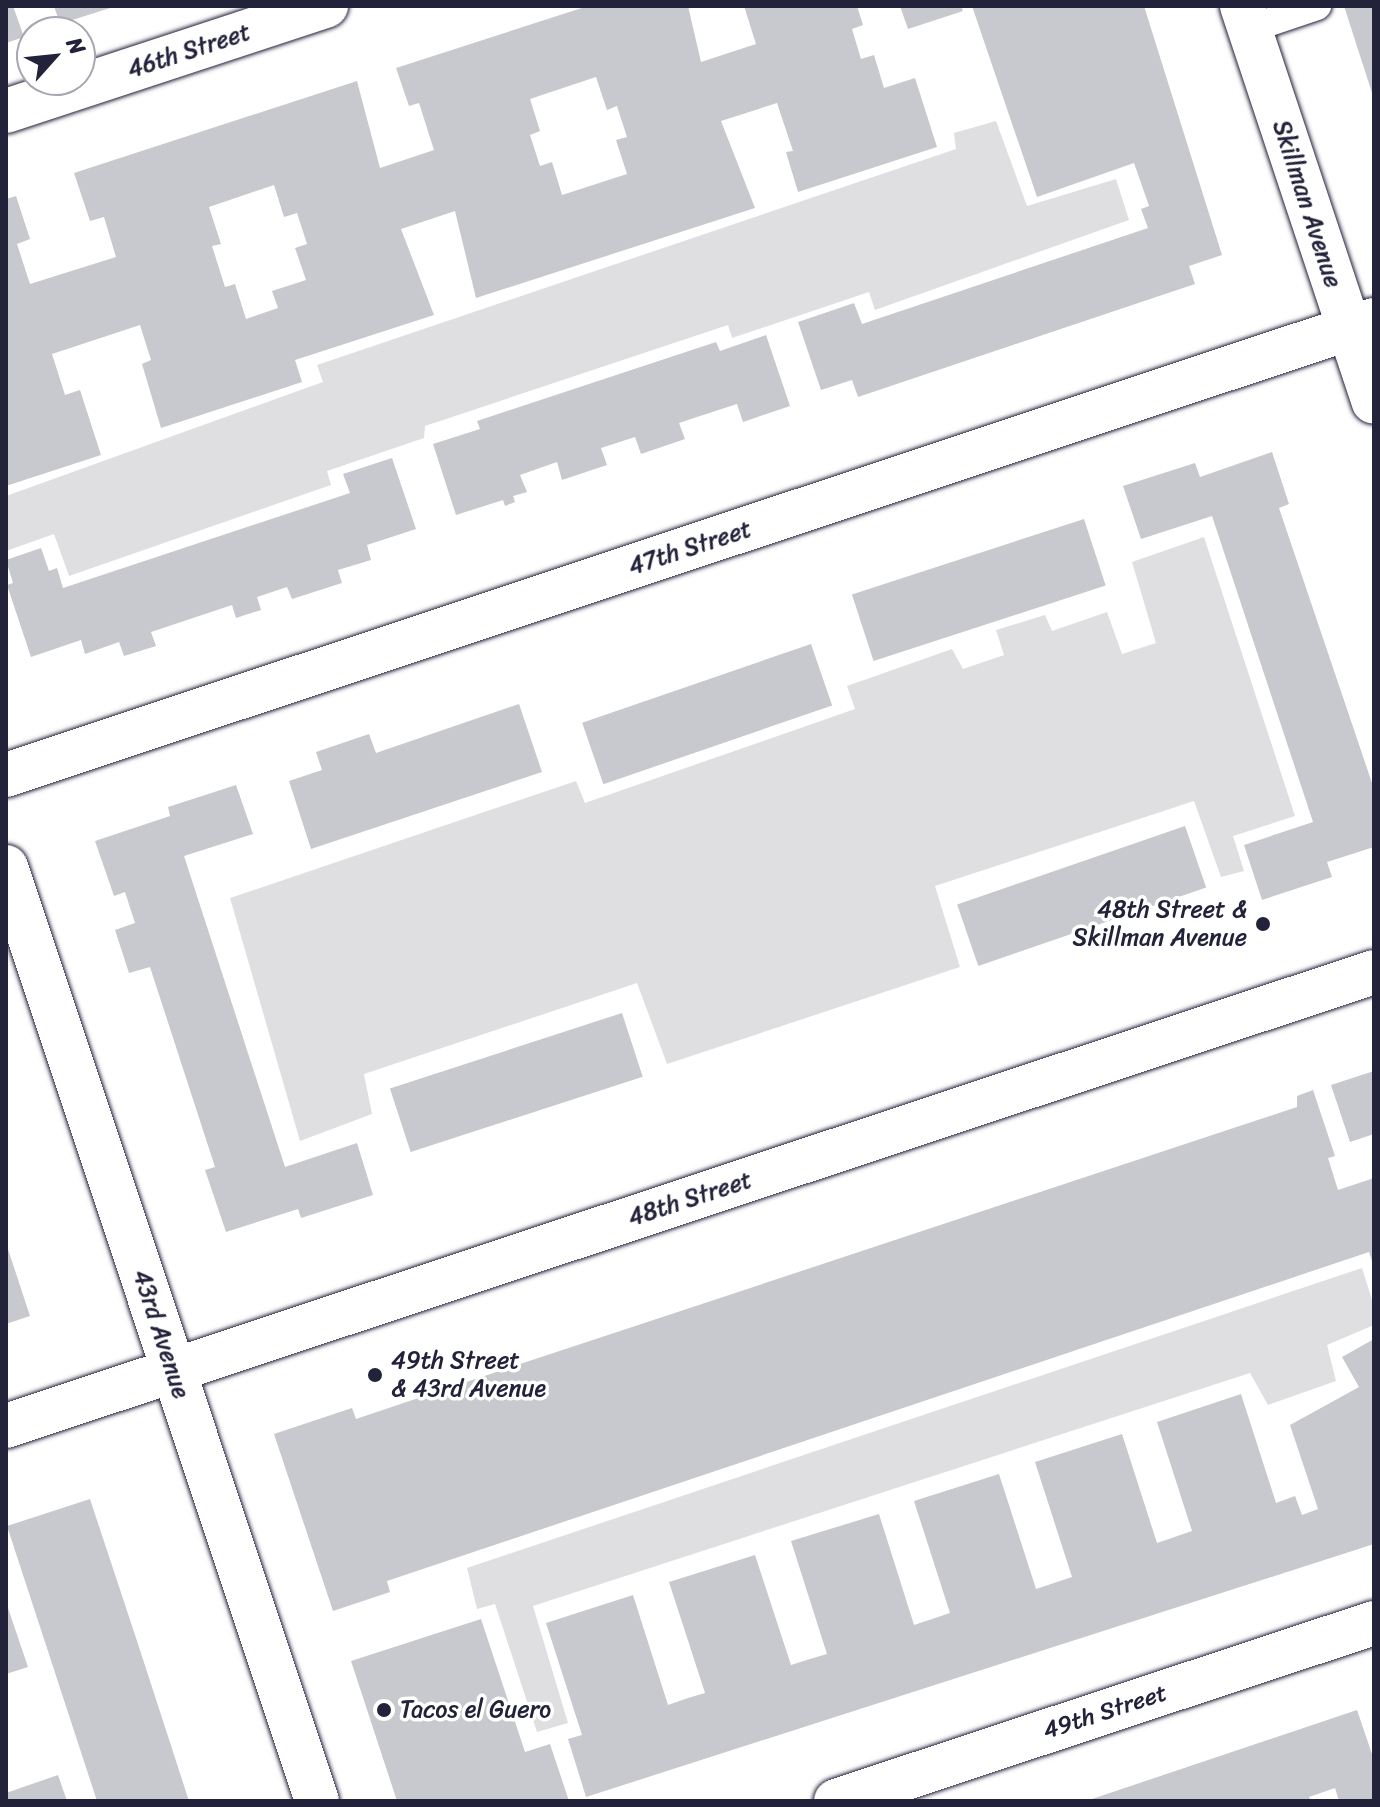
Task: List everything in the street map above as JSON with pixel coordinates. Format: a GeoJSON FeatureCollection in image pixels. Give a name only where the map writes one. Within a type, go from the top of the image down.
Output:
{"type":"FeatureCollection","features":[{"type":"Feature","properties":{"kind":"street","name":"46th Street"},"geometry":{"type":"LineString","coordinates":[[6,111],[326,6]]}},
{"type":"Feature","properties":{"kind":"street","name":"Skillman Avenue"},"geometry":{"type":"LineString","coordinates":[[1245,17],[1361,324],[1374,402]]}},
{"type":"Feature","properties":{"kind":"street","name":"47th Street"},"geometry":{"type":"LineString","coordinates":[[6,775],[1361,324]]}},
{"type":"Feature","properties":{"kind":"street","name":"43rd Avenue"},"geometry":{"type":"LineString","coordinates":[[6,867],[317,1801]]}},
{"type":"Feature","properties":{"kind":"street","name":"48th Street"},"geometry":{"type":"LineString","coordinates":[[6,1426],[1374,972]]}},
{"type":"Feature","properties":{"kind":"street","name":"49th Street"},"geometry":{"type":"LineString","coordinates":[[836,1801],[1374,1623]]}},
{"type":"Feature","properties":{"kind":"lane"},"geometry":{"type":"LineString","coordinates":[[1245,17],[1317,6]]}},
{"type":"Feature","properties":{"kind":"shaded area"},"geometry":{"type":"Polygon","coordinates":[[[996,121],[1027,206],[1116,179],[1129,220],[875,310],[869,292],[732,338],[728,325],[425,426],[424,438],[327,471],[331,485],[69,576],[54,534],[6,551],[6,496],[323,382],[317,365],[956,149],[954,133],[996,121]]]}},
{"type":"Feature","properties":{"kind":"shaded area"},"geometry":{"type":"Polygon","coordinates":[[[1204,537],[1295,816],[1233,836],[1244,871],[1221,877],[1194,801],[935,886],[960,967],[667,1064],[637,983],[364,1074],[372,1114],[300,1141],[230,898],[576,781],[585,803],[855,709],[847,686],[952,649],[963,669],[1004,655],[996,630],[1045,615],[1052,631],[1107,612],[1122,654],[1156,643],[1132,562],[1204,537]]]}},
{"type":"Feature","properties":{"kind":"shaded area"},"geometry":{"type":"Polygon","coordinates":[[[1362,1268],[1374,1306],[1374,1325],[1327,1345],[1336,1381],[1268,1405],[1250,1373],[533,1606],[568,1723],[537,1732],[495,1604],[477,1609],[467,1568],[1362,1268]]]}},
{"type":"Feature","properties":{"kind":"building"},"geometry":{"type":"Polygon","coordinates":[[[6,6],[13,6],[17,16],[16,40],[6,43],[6,6]]]}},
{"type":"Feature","properties":{"kind":"building"},"geometry":{"type":"Polygon","coordinates":[[[54,6],[113,6],[85,16],[57,16],[54,6]]]}},
{"type":"Feature","properties":{"kind":"building"},"geometry":{"type":"Polygon","coordinates":[[[588,6],[688,6],[701,62],[756,44],[744,6],[857,6],[863,25],[852,29],[861,59],[874,55],[884,88],[915,78],[937,147],[798,192],[786,152],[793,151],[777,103],[721,121],[755,208],[476,298],[455,211],[401,229],[434,315],[295,360],[302,382],[161,428],[142,364],[151,360],[140,325],[52,354],[65,395],[80,390],[101,455],[6,486],[6,199],[16,196],[30,239],[17,244],[30,284],[116,257],[104,217],[90,221],[74,173],[357,81],[380,168],[434,150],[419,103],[409,106],[396,68],[588,6]],[[596,77],[530,99],[540,131],[530,135],[540,166],[552,162],[562,195],[627,174],[616,140],[627,137],[617,106],[607,110],[596,77]],[[274,185],[209,207],[221,244],[212,246],[225,287],[235,284],[246,319],[278,308],[272,291],[306,280],[295,248],[307,244],[297,213],[284,217],[274,185]]]}},
{"type":"Feature","properties":{"kind":"building"},"geometry":{"type":"Polygon","coordinates":[[[900,6],[961,6],[963,11],[908,29],[900,6]]]}},
{"type":"Feature","properties":{"kind":"building"},"geometry":{"type":"Polygon","coordinates":[[[972,6],[1144,6],[1222,255],[1189,266],[1195,284],[858,397],[852,380],[821,390],[798,322],[854,303],[862,324],[1148,228],[1141,209],[1149,206],[1134,163],[1037,197],[972,6]]]}},
{"type":"Feature","properties":{"kind":"building"},"geometry":{"type":"Polygon","coordinates":[[[1344,6],[1374,6],[1374,96],[1373,96],[1344,6]]]}},
{"type":"Feature","properties":{"kind":"building"},"geometry":{"type":"Polygon","coordinates":[[[766,335],[790,406],[743,422],[737,404],[679,423],[685,439],[641,454],[635,437],[601,448],[607,465],[562,480],[557,462],[520,475],[527,492],[513,496],[515,502],[505,506],[503,500],[456,515],[433,444],[480,429],[477,421],[716,342],[720,351],[766,335]]]}},
{"type":"Feature","properties":{"kind":"building"},"geometry":{"type":"Polygon","coordinates":[[[1272,452],[1289,504],[1279,508],[1374,789],[1374,847],[1327,862],[1332,877],[1262,900],[1244,845],[1313,822],[1212,516],[1141,539],[1123,486],[1195,463],[1200,477],[1272,452]]]}},
{"type":"Feature","properties":{"kind":"building"},"geometry":{"type":"Polygon","coordinates":[[[392,458],[416,529],[367,545],[371,560],[338,570],[342,583],[292,599],[287,587],[257,597],[261,610],[236,618],[232,605],[151,632],[156,646],[124,656],[119,642],[85,654],[81,640],[31,657],[7,585],[13,583],[6,560],[41,548],[49,571],[57,568],[63,588],[350,493],[343,474],[392,458]]]}},
{"type":"Feature","properties":{"kind":"building"},"geometry":{"type":"Polygon","coordinates":[[[1084,519],[1106,586],[874,661],[852,594],[1084,519]]]}},
{"type":"Feature","properties":{"kind":"building"},"geometry":{"type":"Polygon","coordinates":[[[811,644],[832,705],[603,784],[582,723],[811,644]]]}},
{"type":"Feature","properties":{"kind":"building"},"geometry":{"type":"Polygon","coordinates":[[[519,704],[542,772],[311,849],[289,781],[322,770],[316,752],[369,734],[376,753],[519,704]]]}},
{"type":"Feature","properties":{"kind":"building"},"geometry":{"type":"Polygon","coordinates":[[[236,785],[253,834],[184,856],[285,1167],[357,1143],[373,1195],[301,1218],[298,1209],[226,1232],[205,1170],[215,1167],[150,967],[129,973],[115,930],[135,923],[125,892],[114,896],[95,841],[170,816],[168,807],[236,785]]]}},
{"type":"Feature","properties":{"kind":"building"},"geometry":{"type":"Polygon","coordinates":[[[1185,826],[1206,887],[978,966],[957,904],[1185,826]]]}},
{"type":"Feature","properties":{"kind":"building"},"geometry":{"type":"Polygon","coordinates":[[[622,1013],[643,1077],[411,1152],[390,1088],[622,1013]]]}},
{"type":"Feature","properties":{"kind":"building"},"geometry":{"type":"Polygon","coordinates":[[[1374,1071],[1374,1134],[1350,1142],[1331,1085],[1374,1071]]]}},
{"type":"Feature","properties":{"kind":"building"},"geometry":{"type":"Polygon","coordinates":[[[1313,1090],[1335,1156],[1328,1158],[1338,1190],[1374,1178],[1374,1267],[1369,1252],[387,1581],[390,1592],[333,1611],[274,1434],[352,1408],[356,1419],[1297,1107],[1297,1096],[1313,1090]]]}},
{"type":"Feature","properties":{"kind":"building"},"geometry":{"type":"Polygon","coordinates":[[[6,1243],[30,1316],[6,1324],[6,1243]]]}},
{"type":"Feature","properties":{"kind":"building"},"geometry":{"type":"Polygon","coordinates":[[[1374,1339],[1374,1544],[586,1797],[568,1739],[582,1735],[546,1623],[633,1595],[668,1705],[705,1693],[669,1582],[755,1555],[791,1665],[827,1654],[791,1541],[879,1514],[914,1625],[950,1613],[914,1501],[999,1474],[1036,1589],[1072,1577],[1035,1462],[1122,1434],[1157,1543],[1192,1531],[1157,1422],[1241,1394],[1276,1503],[1295,1496],[1302,1515],[1318,1509],[1290,1425],[1359,1387],[1342,1357],[1374,1339]]]}},
{"type":"Feature","properties":{"kind":"building"},"geometry":{"type":"Polygon","coordinates":[[[90,1499],[189,1801],[97,1801],[7,1526],[90,1499]]]}},
{"type":"Feature","properties":{"kind":"building"},"geometry":{"type":"Polygon","coordinates":[[[6,1602],[28,1667],[6,1674],[6,1602]]]}},
{"type":"Feature","properties":{"kind":"building"},"geometry":{"type":"Polygon","coordinates":[[[481,1619],[525,1752],[550,1744],[569,1801],[397,1801],[351,1661],[481,1619]]]}},
{"type":"Feature","properties":{"kind":"building"},"geometry":{"type":"Polygon","coordinates":[[[1357,1710],[1374,1760],[1374,1801],[1339,1801],[1335,1788],[1309,1797],[1311,1801],[1086,1801],[1357,1710]]]}},
{"type":"Feature","properties":{"kind":"building"},"geometry":{"type":"Polygon","coordinates":[[[58,1775],[67,1801],[6,1801],[6,1793],[58,1775]]]}},
{"type":"Feature","properties":{"kind":"place","name":"48th Street & Skillman Avenue"},"geometry":{"type":"Point","coordinates":[1263,924]}},
{"type":"Feature","properties":{"kind":"place","name":"49th Street & 43rd Avenue"},"geometry":{"type":"Point","coordinates":[375,1375]}},
{"type":"Feature","properties":{"kind":"place","name":"Tacos el Guero"},"geometry":{"type":"Point","coordinates":[384,1710]}}]}
